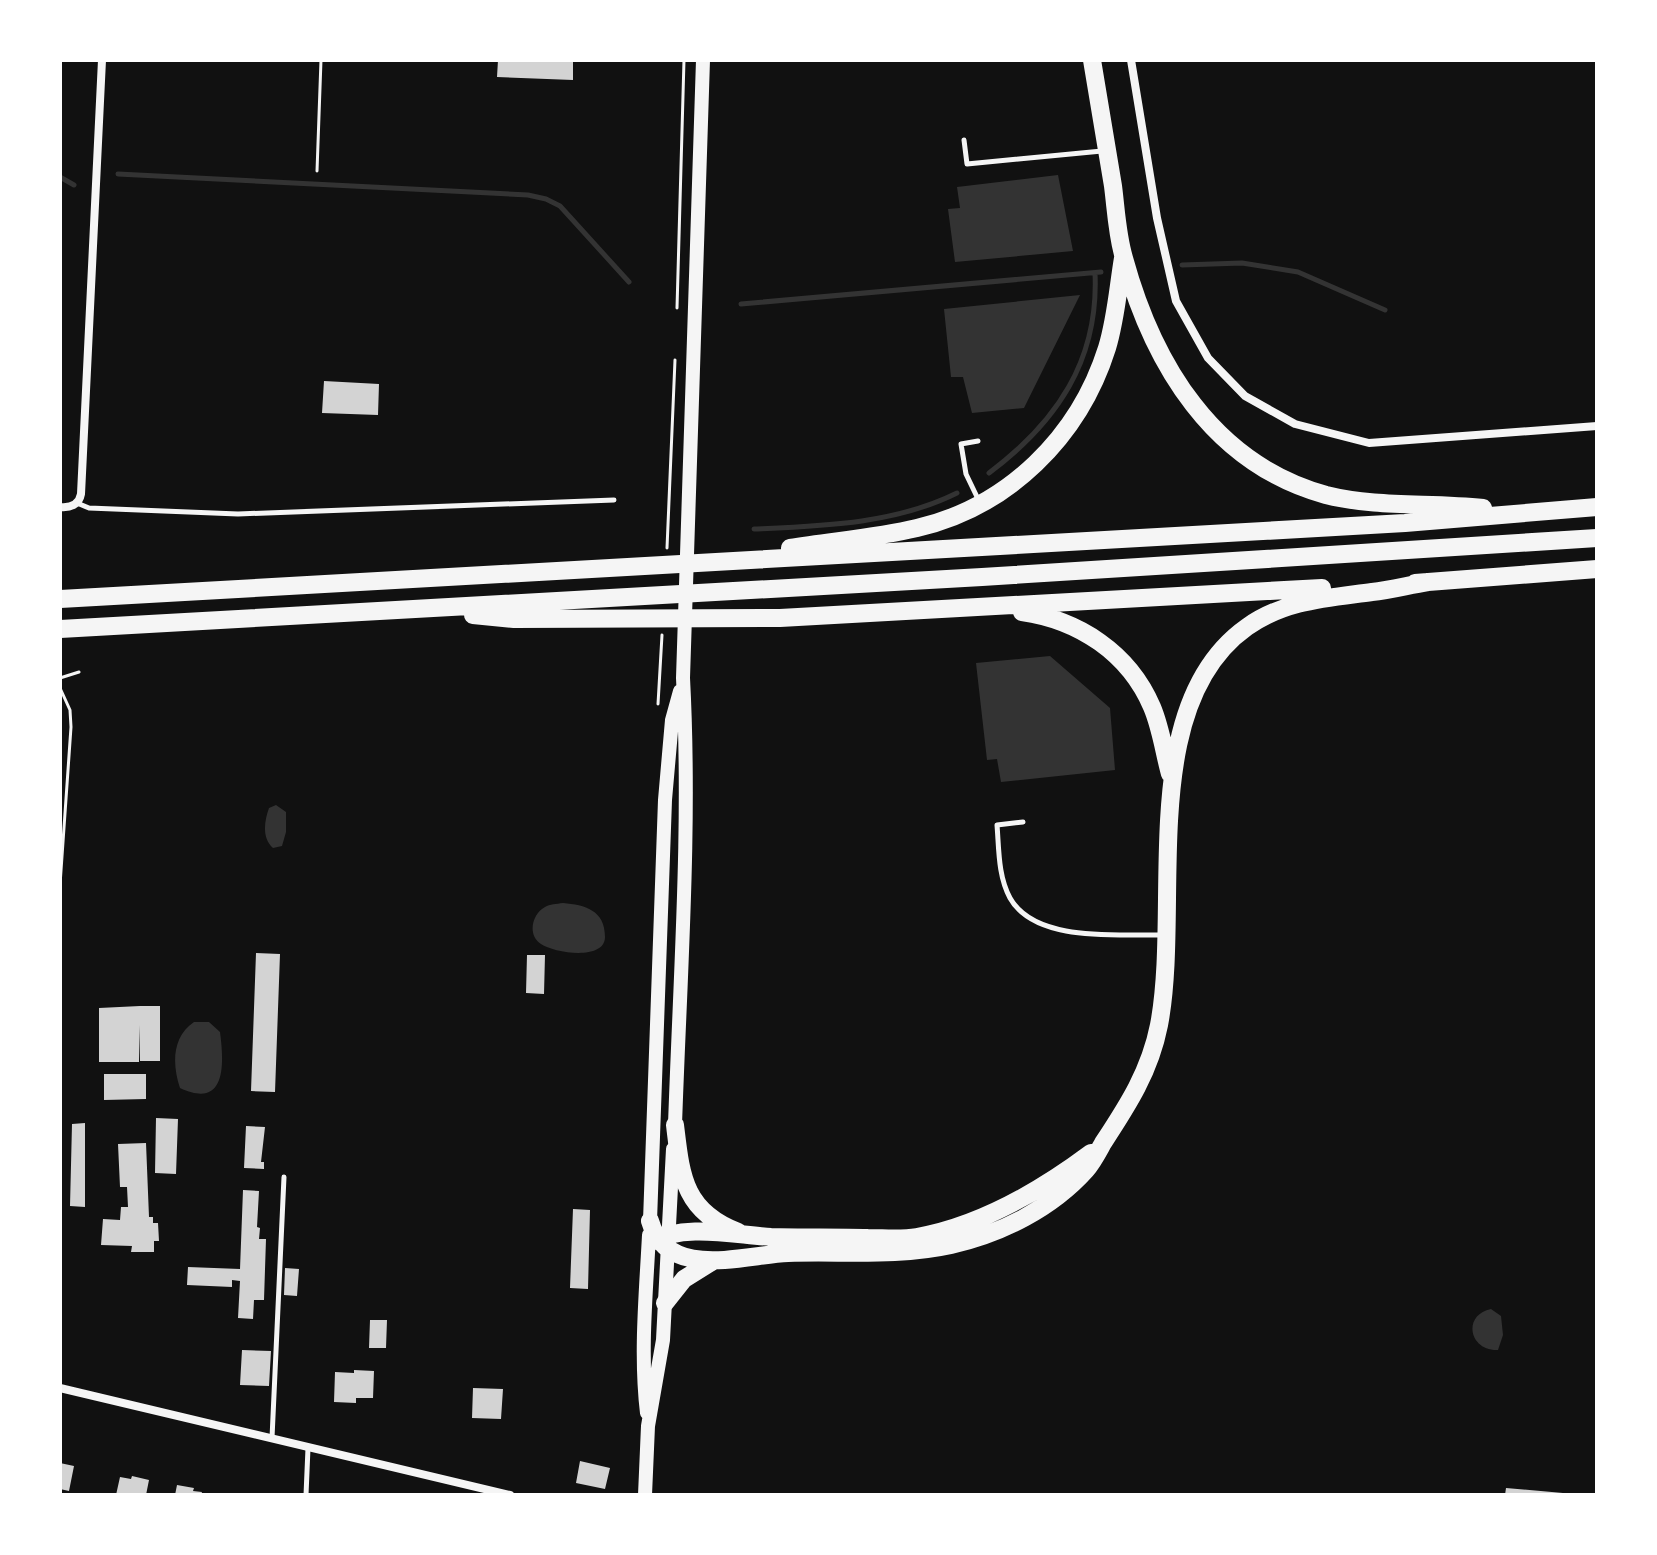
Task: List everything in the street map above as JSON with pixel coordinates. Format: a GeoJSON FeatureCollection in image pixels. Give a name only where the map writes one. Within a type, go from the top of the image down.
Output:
{"type":"FeatureCollection","features":[{"type":"Feature","properties":{"kind":"highway"},"geometry":{"type":"LineString","coordinates":[[1092,60],[1123,256],[1171,374],[1190,403],[1212,428],[1242,453],[1305,488],[1329,495],[1377,503],[1457,505],[1523,513]]}},
{"type":"Feature","properties":{"kind":"highway"},"geometry":{"type":"LineString","coordinates":[[709,563],[916,529],[981,505],[1009,487],[1036,463],[1075,419],[1093,386],[1107,346],[1123,256]]}},
{"type":"Feature","properties":{"kind":"highway"},"geometry":{"type":"LineString","coordinates":[[60,599],[1389,524],[1597,507]]}},
{"type":"Feature","properties":{"kind":"highway"},"geometry":{"type":"LineString","coordinates":[[60,629],[1597,538]]}},
{"type":"Feature","properties":{"kind":"highway"},"geometry":{"type":"LineString","coordinates":[[414,609],[529,619],[780,618],[1428,582],[1597,569]]}},
{"type":"Feature","properties":{"kind":"highway"},"geometry":{"type":"LineString","coordinates":[[650,1221],[660,1242],[691,1259],[716,1260],[788,1253],[916,1251],[973,1239],[1045,1206],[1089,1167],[1130,1103],[1150,1057],[1161,1010],[1167,935],[1172,780],[1181,727],[1193,691],[1208,665],[1243,630],[1269,614],[1299,602],[1428,582]]}},
{"type":"Feature","properties":{"kind":"highway"},"geometry":{"type":"LineString","coordinates":[[981,607],[1038,614],[1065,622],[1112,651],[1133,674],[1149,701],[1172,780]]}},
{"type":"Feature","properties":{"kind":"highway"},"geometry":{"type":"LineString","coordinates":[[675,1125],[681,1177],[693,1198],[714,1220],[748,1235]]}},
{"type":"Feature","properties":{"kind":"highway"},"geometry":{"type":"LineString","coordinates":[[660,1242],[687,1233],[914,1238],[988,1214],[1035,1190],[1102,1144]]}},
{"type":"Feature","properties":{"kind":"highway"},"geometry":{"type":"LineString","coordinates":[[665,1303],[684,1279],[716,1260]]}},
{"type":"Feature","properties":{"kind":"main road"},"geometry":{"type":"LineString","coordinates":[[645,1495],[648,1426],[644,1373],[675,1125],[684,848],[686,732],[683,678],[703,60]]}},
{"type":"Feature","properties":{"kind":"main road"},"geometry":{"type":"LineString","coordinates":[[650,1221],[665,800],[672,720],[683,678]]}},
{"type":"Feature","properties":{"kind":"main road"},"geometry":{"type":"LineString","coordinates":[[648,1426],[663,1340],[665,1303],[660,1242]]}},
{"type":"Feature","properties":{"kind":"street"},"geometry":{"type":"LineString","coordinates":[[60,507],[72,507],[81,494],[102,60]]}},
{"type":"Feature","properties":{"kind":"street"},"geometry":{"type":"LineString","coordinates":[[1131,60],[1157,218],[1176,301],[1208,358],[1245,396],[1295,424],[1369,443],[1597,426]]}},
{"type":"Feature","properties":{"kind":"street"},"geometry":{"type":"LineString","coordinates":[[60,1388],[510,1495]]}},
{"type":"Feature","properties":{"kind":"lane"},"geometry":{"type":"LineString","coordinates":[[964,140],[967,164],[1107,150]]}},
{"type":"Feature","properties":{"kind":"lane"},"geometry":{"type":"LineString","coordinates":[[978,441],[961,444],[966,474],[981,505]]}},
{"type":"Feature","properties":{"kind":"lane"},"geometry":{"type":"LineString","coordinates":[[77,503],[89,508],[238,514],[614,500]]}},
{"type":"Feature","properties":{"kind":"lane"},"geometry":{"type":"LineString","coordinates":[[1023,822],[997,825],[1001,872],[1011,900],[1030,919],[1057,930],[1087,934],[1167,935]]}},
{"type":"Feature","properties":{"kind":"lane"},"geometry":{"type":"LineString","coordinates":[[272,1439],[284,1177]]}},
{"type":"Feature","properties":{"kind":"lane"},"geometry":{"type":"LineString","coordinates":[[306,1495],[308,1448]]}},
{"type":"Feature","properties":{"kind":"path"},"geometry":{"type":"LineString","coordinates":[[317,171],[321,60]]}},
{"type":"Feature","properties":{"kind":"path"},"geometry":{"type":"LineString","coordinates":[[677,313],[684,60]]}},
{"type":"Feature","properties":{"kind":"path"},"geometry":{"type":"LineString","coordinates":[[669,502],[675,359]]}},
{"type":"Feature","properties":{"kind":"path"},"geometry":{"type":"LineString","coordinates":[[60,678],[79,672]]}},
{"type":"Feature","properties":{"kind":"path"},"geometry":{"type":"LineString","coordinates":[[60,688],[70,710],[71,727],[60,885]]}},
{"type":"Feature","properties":{"kind":"shaded area"},"geometry":{"type":"Polygon","coordinates":[[[1058,175],[1073,251],[955,262],[948,209],[960,208],[957,187],[1058,175]]]}},
{"type":"Feature","properties":{"kind":"shaded area"},"geometry":{"type":"Polygon","coordinates":[[[1080,295],[1024,408],[972,413],[963,377],[951,377],[944,309],[1080,295]]]}},
{"type":"Feature","properties":{"kind":"shaded area"},"geometry":{"type":"Polygon","coordinates":[[[1050,656],[1110,708],[1115,770],[1001,782],[997,759],[987,760],[976,663],[1050,656]]]}},
{"type":"Feature","properties":{"kind":"shaded area"},"geometry":{"type":"Polygon","coordinates":[[[276,805],[286,812],[286,832],[282,846],[273,848],[267,840],[265,824],[269,808],[276,805]]]}},
{"type":"Feature","properties":{"kind":"shaded area"},"geometry":{"type":"Polygon","coordinates":[[[563,903],[579,905],[598,915],[604,928],[603,945],[578,953],[556,950],[537,940],[533,925],[537,914],[547,906],[563,903]]]}},
{"type":"Feature","properties":{"kind":"shaded area"},"geometry":{"type":"Polygon","coordinates":[[[194,1022],[209,1022],[220,1032],[222,1057],[219,1080],[207,1093],[180,1088],[176,1070],[176,1052],[181,1035],[194,1022]]]}},
{"type":"Feature","properties":{"kind":"shaded area"},"geometry":{"type":"Polygon","coordinates":[[[1491,1309],[1501,1316],[1503,1335],[1498,1350],[1481,1345],[1473,1332],[1476,1318],[1491,1309]]]}},
{"type":"Feature","properties":{"kind":"building"},"geometry":{"type":"Polygon","coordinates":[[[498,60],[573,62],[573,80],[497,77],[498,60]]]}},
{"type":"Feature","properties":{"kind":"building"},"geometry":{"type":"Polygon","coordinates":[[[324,381],[379,384],[378,415],[322,413],[324,381]]]}},
{"type":"Feature","properties":{"kind":"building"},"geometry":{"type":"Polygon","coordinates":[[[256,953],[280,954],[275,1092],[251,1091],[256,953]]]}},
{"type":"Feature","properties":{"kind":"building"},"geometry":{"type":"Polygon","coordinates":[[[527,955],[545,955],[544,994],[526,993],[527,955]]]}},
{"type":"Feature","properties":{"kind":"building"},"geometry":{"type":"Polygon","coordinates":[[[160,1006],[160,1061],[140,1061],[139,1025],[139,1062],[99,1062],[99,1008],[160,1006]]]}},
{"type":"Feature","properties":{"kind":"building"},"geometry":{"type":"Polygon","coordinates":[[[104,1074],[146,1074],[146,1099],[104,1100],[104,1074]]]}},
{"type":"Feature","properties":{"kind":"building"},"geometry":{"type":"Polygon","coordinates":[[[156,1118],[178,1119],[176,1174],[155,1173],[156,1118]]]}},
{"type":"Feature","properties":{"kind":"building"},"geometry":{"type":"Polygon","coordinates":[[[85,1123],[85,1207],[70,1206],[72,1124],[85,1123]]]}},
{"type":"Feature","properties":{"kind":"building"},"geometry":{"type":"Polygon","coordinates":[[[246,1126],[265,1127],[261,1162],[264,1162],[264,1169],[244,1168],[246,1126]]]}},
{"type":"Feature","properties":{"kind":"building"},"geometry":{"type":"Polygon","coordinates":[[[146,1143],[149,1217],[153,1217],[153,1223],[158,1223],[159,1241],[154,1241],[154,1252],[131,1252],[132,1246],[101,1245],[103,1219],[120,1220],[121,1207],[128,1207],[127,1187],[120,1187],[118,1144],[146,1143]]]}},
{"type":"Feature","properties":{"kind":"building"},"geometry":{"type":"Polygon","coordinates":[[[243,1190],[259,1191],[257,1227],[260,1228],[259,1239],[266,1239],[264,1300],[254,1300],[253,1319],[238,1318],[240,1281],[232,1280],[232,1287],[187,1285],[188,1267],[240,1269],[243,1190]]]}},
{"type":"Feature","properties":{"kind":"building"},"geometry":{"type":"Polygon","coordinates":[[[573,1209],[590,1210],[588,1289],[570,1288],[573,1209]]]}},
{"type":"Feature","properties":{"kind":"building"},"geometry":{"type":"Polygon","coordinates":[[[285,1268],[299,1269],[297,1296],[284,1295],[285,1268]]]}},
{"type":"Feature","properties":{"kind":"building"},"geometry":{"type":"Polygon","coordinates":[[[370,1320],[387,1320],[386,1348],[369,1348],[370,1320]]]}},
{"type":"Feature","properties":{"kind":"building"},"geometry":{"type":"Polygon","coordinates":[[[242,1350],[271,1351],[269,1386],[240,1385],[242,1350]]]}},
{"type":"Feature","properties":{"kind":"building"},"geometry":{"type":"Polygon","coordinates":[[[354,1370],[374,1371],[373,1398],[356,1398],[356,1403],[334,1402],[335,1372],[354,1373],[354,1370]]]}},
{"type":"Feature","properties":{"kind":"building"},"geometry":{"type":"Polygon","coordinates":[[[473,1388],[503,1389],[501,1419],[472,1418],[473,1388]]]}},
{"type":"Feature","properties":{"kind":"building"},"geometry":{"type":"Polygon","coordinates":[[[580,1461],[610,1468],[605,1489],[576,1483],[580,1461]]]}},
{"type":"Feature","properties":{"kind":"building"},"geometry":{"type":"Polygon","coordinates":[[[60,1463],[74,1466],[69,1491],[60,1489],[60,1463]]]}},
{"type":"Feature","properties":{"kind":"building"},"geometry":{"type":"Polygon","coordinates":[[[132,1476],[149,1480],[146,1495],[116,1495],[120,1477],[131,1479],[132,1476]]]}},
{"type":"Feature","properties":{"kind":"building"},"geometry":{"type":"Polygon","coordinates":[[[177,1485],[194,1488],[193,1491],[202,1492],[201,1495],[175,1495],[177,1485]]]}},
{"type":"Feature","properties":{"kind":"building"},"geometry":{"type":"Polygon","coordinates":[[[1506,1488],[1563,1493],[1563,1495],[1505,1495],[1506,1488]]]}},
{"type":"Feature","properties":{"kind":"waterway"},"geometry":{"type":"LineString","coordinates":[[118,174],[528,195],[560,206],[629,282]]}},
{"type":"Feature","properties":{"kind":"waterway"},"geometry":{"type":"LineString","coordinates":[[60,177],[74,185]]}},
{"type":"Feature","properties":{"kind":"waterway"},"geometry":{"type":"LineString","coordinates":[[1182,265],[1242,263],[1298,272],[1385,310]]}},
{"type":"Feature","properties":{"kind":"waterway"},"geometry":{"type":"LineString","coordinates":[[741,304],[1101,272]]}},
{"type":"Feature","properties":{"kind":"waterway"},"geometry":{"type":"LineString","coordinates":[[989,473],[1035,432],[1069,386],[1090,334],[1095,273]]}},
{"type":"Feature","properties":{"kind":"waterway"},"geometry":{"type":"LineString","coordinates":[[754,529],[858,522],[909,511],[957,493]]}}]}
